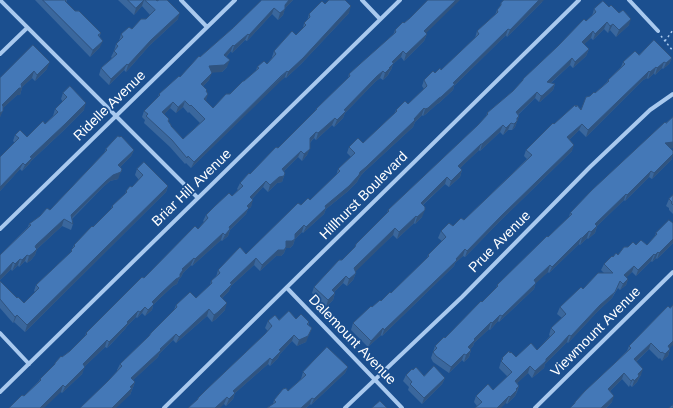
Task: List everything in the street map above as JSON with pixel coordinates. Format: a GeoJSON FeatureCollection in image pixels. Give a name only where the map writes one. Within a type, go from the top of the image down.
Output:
{"type":"FeatureCollection","features":[{"type":"Feature","properties":{"kind":"street"},"geometry":{"type":"LineString","coordinates":[[0,0],[198,198]]}},
{"type":"Feature","properties":{"kind":"street"},"geometry":{"type":"LineString","coordinates":[[181,0],[207,27]]}},
{"type":"Feature","properties":{"kind":"street","name":"Ridelle Avenue"},"geometry":{"type":"LineString","coordinates":[[0,229],[235,0]]}},
{"type":"Feature","properties":{"kind":"street"},"geometry":{"type":"LineString","coordinates":[[362,0],[380,19]]}},
{"type":"Feature","properties":{"kind":"street","name":"Briar Hill Avenue"},"geometry":{"type":"LineString","coordinates":[[0,392],[400,0]]}},
{"type":"Feature","properties":{"kind":"street","name":"Hillhurst Boulevard"},"geometry":{"type":"LineString","coordinates":[[164,408],[579,0]]}},
{"type":"Feature","properties":{"kind":"street"},"geometry":{"type":"LineString","coordinates":[[629,0],[658,31]]}},
{"type":"Feature","properties":{"kind":"street"},"geometry":{"type":"LineString","coordinates":[[0,54],[27,28]]}},
{"type":"Feature","properties":{"kind":"street","name":"Prue Avenue"},"geometry":{"type":"LineString","coordinates":[[345,408],[462,297],[596,162],[650,110],[673,94]]}},
{"type":"Feature","properties":{"kind":"street","name":"Viewmount Avenue"},"geometry":{"type":"LineString","coordinates":[[535,408],[673,272]]}},
{"type":"Feature","properties":{"kind":"street","name":"Dalemount Avenue"},"geometry":{"type":"LineString","coordinates":[[287,288],[402,408]]}},
{"type":"Feature","properties":{"kind":"street"},"geometry":{"type":"LineString","coordinates":[[0,333],[29,364]]}},
{"type":"Feature","properties":{"kind":"path"},"geometry":{"type":"LineString","coordinates":[[665,41],[673,30]]}},
{"type":"Feature","properties":{"kind":"path"},"geometry":{"type":"LineString","coordinates":[[658,31],[673,51]]}},
{"type":"Feature","properties":{"kind":"building"},"geometry":{"type":"Polygon","coordinates":[[[43,0],[66,0],[65,1],[75,11],[79,11],[101,33],[98,35],[103,41],[93,50],[43,0]]]}},
{"type":"Feature","properties":{"kind":"building"},"geometry":{"type":"Polygon","coordinates":[[[128,0],[144,0],[136,8],[128,0]]]}},
{"type":"Feature","properties":{"kind":"building"},"geometry":{"type":"Polygon","coordinates":[[[145,0],[167,0],[180,13],[151,40],[128,65],[127,64],[111,79],[101,68],[117,54],[114,51],[118,46],[116,44],[123,37],[121,34],[129,27],[132,29],[141,19],[146,19],[155,10],[145,0]]]}},
{"type":"Feature","properties":{"kind":"building"},"geometry":{"type":"Polygon","coordinates":[[[262,0],[289,0],[285,5],[285,9],[280,13],[274,8],[249,35],[248,34],[234,46],[233,45],[224,55],[230,60],[224,65],[209,66],[212,73],[201,84],[207,90],[206,91],[208,94],[204,99],[213,108],[226,94],[230,94],[259,68],[257,67],[264,61],[267,64],[276,54],[274,51],[292,31],[296,35],[306,25],[304,23],[310,17],[309,14],[322,1],[325,4],[329,0],[345,0],[351,6],[303,58],[288,72],[287,71],[281,76],[194,162],[188,156],[187,158],[172,140],[146,116],[148,114],[144,111],[160,95],[159,94],[179,76],[180,77],[199,56],[200,57],[262,0]],[[185,101],[178,107],[173,102],[162,112],[169,119],[168,121],[171,126],[183,139],[205,119],[191,105],[190,106],[185,101]]]}},
{"type":"Feature","properties":{"kind":"building"},"geometry":{"type":"Polygon","coordinates":[[[428,0],[456,0],[424,31],[427,34],[406,54],[403,51],[392,62],[394,63],[390,68],[385,73],[383,71],[377,76],[344,110],[346,111],[337,120],[335,118],[310,138],[310,149],[304,154],[301,151],[282,169],[285,173],[284,176],[279,177],[270,185],[266,181],[250,197],[253,200],[247,206],[249,208],[229,227],[230,229],[225,235],[223,233],[182,269],[183,270],[180,277],[152,302],[154,304],[148,310],[145,307],[140,312],[138,311],[109,342],[107,340],[83,364],[85,367],[65,387],[63,385],[40,408],[9,408],[22,395],[24,396],[41,380],[40,379],[61,356],[62,357],[70,351],[142,277],[144,278],[195,226],[198,229],[208,218],[206,215],[215,206],[229,193],[232,196],[243,186],[240,183],[249,173],[250,174],[276,147],[278,148],[350,76],[349,74],[396,32],[395,30],[403,22],[404,23],[410,18],[428,0]]]}},
{"type":"Feature","properties":{"kind":"building"},"geometry":{"type":"Polygon","coordinates":[[[504,0],[539,0],[510,30],[508,29],[453,83],[455,84],[428,108],[424,108],[414,119],[415,120],[360,172],[349,186],[325,206],[326,208],[306,227],[304,225],[295,234],[295,239],[292,241],[286,241],[286,247],[284,250],[278,250],[262,265],[256,258],[230,283],[232,284],[220,296],[227,303],[218,312],[214,315],[209,309],[179,337],[176,334],[160,349],[161,350],[131,378],[135,382],[130,387],[132,388],[112,408],[80,408],[108,381],[122,366],[120,364],[149,336],[177,307],[176,305],[190,292],[196,298],[212,283],[211,281],[220,273],[218,270],[240,247],[246,254],[298,203],[301,205],[308,198],[310,200],[340,171],[338,169],[355,153],[349,147],[358,138],[363,143],[397,111],[396,110],[405,101],[408,104],[427,86],[424,80],[433,71],[435,73],[440,68],[441,70],[479,34],[477,31],[498,12],[497,10],[504,0]]]}},
{"type":"Feature","properties":{"kind":"building"},"geometry":{"type":"Polygon","coordinates":[[[603,1],[609,7],[611,5],[619,13],[623,10],[631,19],[619,30],[613,24],[610,26],[607,22],[595,34],[593,31],[582,42],[589,49],[575,62],[572,58],[547,82],[555,84],[541,96],[537,92],[516,112],[519,116],[514,124],[511,123],[506,128],[503,125],[481,144],[458,166],[462,170],[451,181],[447,177],[421,203],[425,207],[425,210],[417,217],[416,216],[399,232],[395,228],[354,268],[356,273],[349,279],[346,276],[332,290],[335,293],[328,300],[314,287],[339,260],[342,260],[355,247],[356,244],[389,211],[388,210],[478,125],[488,114],[487,113],[513,91],[523,79],[584,19],[586,21],[596,12],[594,9],[603,1]]]}},
{"type":"Feature","properties":{"kind":"building"},"geometry":{"type":"Polygon","coordinates":[[[654,40],[672,58],[666,63],[664,62],[657,68],[656,67],[650,72],[649,71],[588,130],[582,124],[567,137],[574,145],[467,251],[465,249],[456,259],[457,260],[384,330],[383,328],[371,341],[353,323],[371,306],[372,307],[380,300],[381,301],[390,292],[391,293],[429,256],[428,255],[446,237],[441,231],[449,223],[453,226],[461,218],[464,220],[532,155],[526,150],[553,123],[554,124],[575,105],[576,107],[577,105],[581,110],[586,97],[590,96],[594,92],[595,93],[609,81],[608,80],[625,64],[623,62],[635,51],[639,55],[654,40]]]}},
{"type":"Feature","properties":{"kind":"building"},"geometry":{"type":"Polygon","coordinates":[[[33,45],[50,62],[37,75],[34,71],[21,84],[22,88],[19,88],[2,105],[3,111],[0,113],[0,78],[33,45]]]}},
{"type":"Feature","properties":{"kind":"building"},"geometry":{"type":"Polygon","coordinates":[[[70,86],[86,103],[30,157],[32,158],[25,165],[23,163],[0,187],[0,157],[19,138],[15,135],[20,130],[27,137],[43,121],[45,124],[58,112],[55,109],[67,97],[63,93],[70,86]]]}},
{"type":"Feature","properties":{"kind":"building"},"geometry":{"type":"Polygon","coordinates":[[[673,117],[673,142],[665,143],[673,151],[673,154],[654,173],[651,171],[627,195],[626,194],[595,224],[597,226],[591,232],[589,231],[552,267],[550,265],[534,280],[536,283],[502,316],[500,315],[492,323],[491,322],[474,339],[475,340],[468,347],[471,350],[466,355],[464,354],[451,367],[436,356],[433,352],[437,348],[435,346],[444,337],[445,338],[481,301],[482,302],[498,286],[497,285],[547,236],[548,237],[572,214],[570,213],[592,190],[665,122],[666,123],[673,117]]]}},
{"type":"Feature","properties":{"kind":"building"},"geometry":{"type":"Polygon","coordinates":[[[118,136],[121,136],[134,150],[118,165],[122,169],[121,172],[113,175],[106,181],[71,215],[73,224],[64,219],[36,245],[35,247],[37,249],[33,253],[29,256],[27,255],[22,260],[20,259],[15,264],[13,262],[0,276],[0,255],[31,225],[29,224],[40,216],[47,208],[50,210],[107,150],[106,149],[118,136]]]}},
{"type":"Feature","properties":{"kind":"building"},"geometry":{"type":"Polygon","coordinates":[[[144,162],[168,186],[27,325],[17,315],[15,317],[0,299],[0,281],[24,303],[39,288],[36,285],[72,251],[71,250],[75,246],[74,245],[113,207],[112,206],[127,192],[126,191],[130,186],[132,187],[143,175],[137,169],[144,162]]]}},
{"type":"Feature","properties":{"kind":"building"},"geometry":{"type":"Polygon","coordinates":[[[673,195],[673,205],[669,199],[673,195]]]}},
{"type":"Feature","properties":{"kind":"building"},"geometry":{"type":"Polygon","coordinates":[[[669,220],[673,223],[673,239],[659,253],[654,254],[638,270],[634,266],[624,275],[628,279],[623,284],[620,281],[615,292],[600,305],[571,336],[569,335],[535,371],[530,366],[515,381],[519,386],[516,389],[517,390],[497,408],[475,408],[482,402],[476,396],[488,384],[493,390],[512,372],[501,361],[509,351],[516,357],[531,343],[537,350],[555,332],[551,328],[566,314],[560,307],[581,287],[583,289],[598,273],[613,273],[604,264],[612,256],[613,257],[616,253],[618,255],[624,247],[628,247],[633,242],[636,245],[641,240],[647,245],[669,220]]]}},
{"type":"Feature","properties":{"kind":"building"},"geometry":{"type":"Polygon","coordinates":[[[673,305],[673,341],[668,346],[670,349],[665,354],[662,352],[661,353],[651,343],[634,359],[643,369],[638,374],[639,376],[634,381],[633,379],[631,381],[624,373],[608,389],[614,396],[601,408],[570,408],[585,391],[631,348],[629,346],[668,306],[670,308],[673,305]]]}},
{"type":"Feature","properties":{"kind":"building"},"geometry":{"type":"Polygon","coordinates":[[[289,311],[296,319],[301,314],[309,322],[307,324],[312,328],[308,336],[299,340],[294,335],[279,350],[281,351],[272,360],[270,358],[233,391],[235,393],[229,399],[227,397],[215,408],[188,408],[265,334],[272,326],[268,321],[275,315],[279,320],[289,311]]]}},
{"type":"Feature","properties":{"kind":"building"},"geometry":{"type":"Polygon","coordinates":[[[327,347],[348,367],[314,399],[312,398],[301,408],[267,408],[276,402],[274,400],[283,389],[286,388],[288,391],[306,375],[303,372],[327,347]]]}},
{"type":"Feature","properties":{"kind":"building"},"geometry":{"type":"Polygon","coordinates":[[[434,366],[445,378],[424,398],[410,384],[412,382],[406,375],[416,367],[424,376],[434,366]]]}},
{"type":"Feature","properties":{"kind":"building"},"geometry":{"type":"Polygon","coordinates":[[[380,401],[387,408],[372,408],[380,401]]]}}]}
